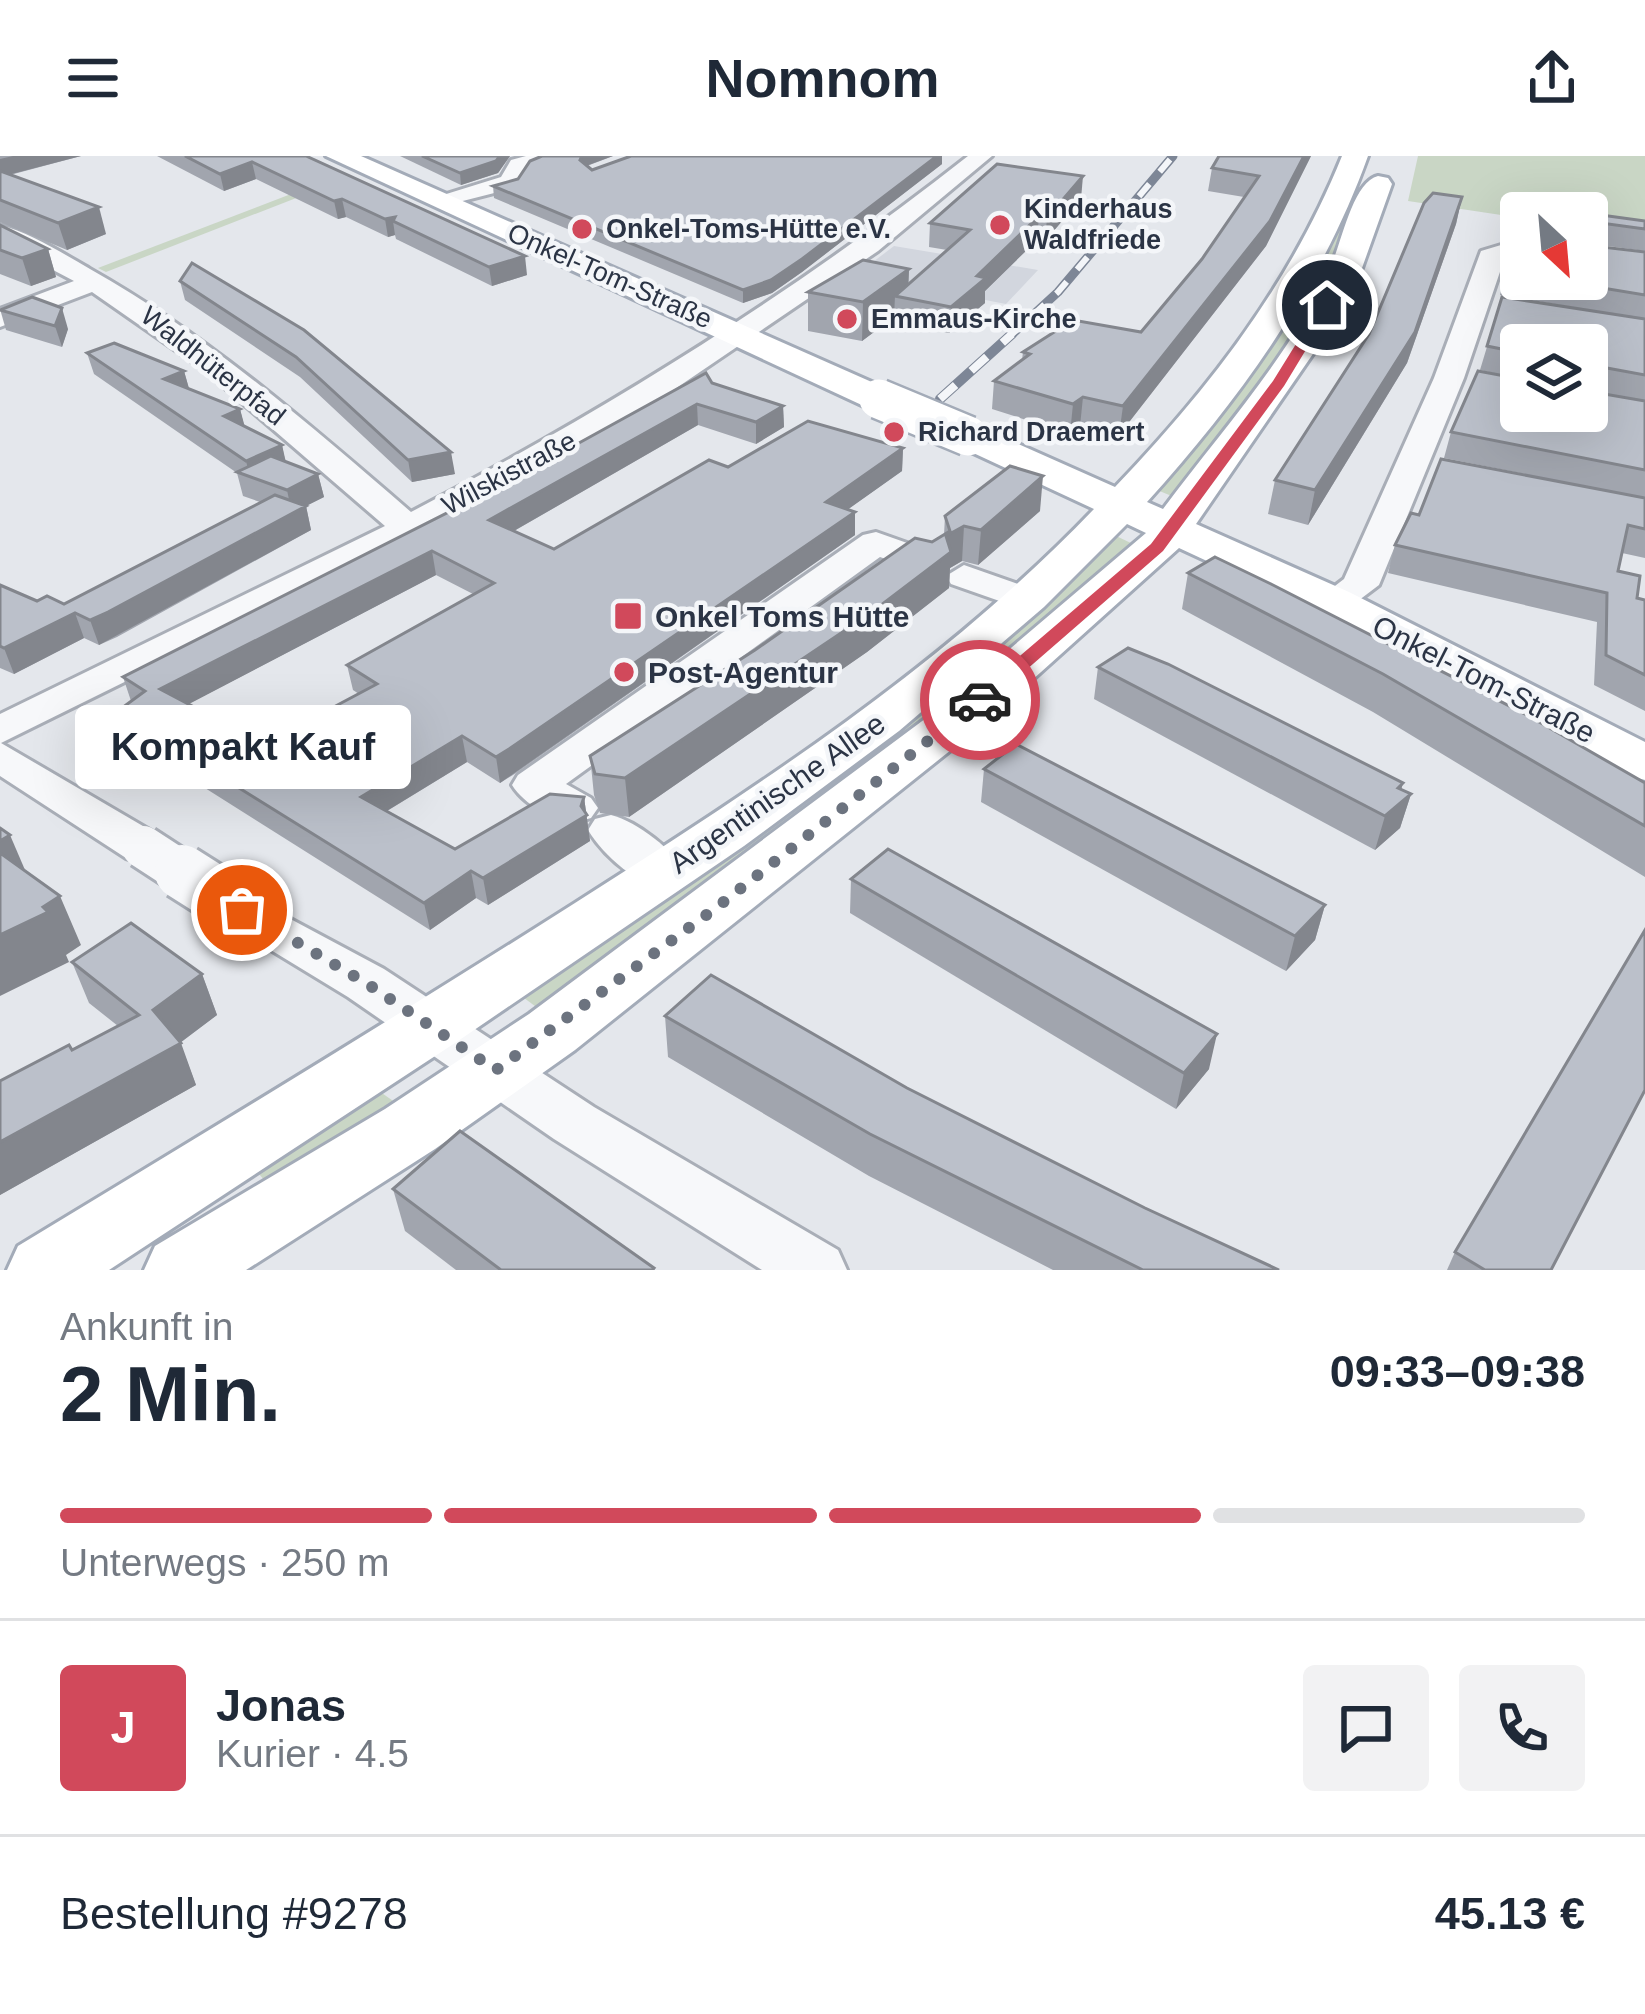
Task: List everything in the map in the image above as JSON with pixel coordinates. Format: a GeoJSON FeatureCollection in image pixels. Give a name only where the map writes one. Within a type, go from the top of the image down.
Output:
{"type":"FeatureCollection","features":[{"type":"Feature","properties":{"kind":"main road","name":"Onkel-Tom-Straße"},"geometry":{"type":"LineString","coordinates":[[339,156],[1173,527],[1333,602],[1645,764]]}},
{"type":"Feature","properties":{"kind":"main road","name":"Argentinische Allee"},"geometry":{"type":"LineString","coordinates":[[45,1270],[664,874],[854,741],[1025,599],[1125,506],[1234,376],[1313,251],[1355,156]]}},
{"type":"Feature","properties":{"kind":"main road","name":"Argentinische Allee"},"geometry":{"type":"LineString","coordinates":[[182,1270],[496,1070],[963,715],[1157,548],[1279,383],[1327,305],[1388,156]]}},
{"type":"Feature","properties":{"kind":"street"},"geometry":{"type":"LineString","coordinates":[[439,200],[510,182],[519,164],[549,156]]}},
{"type":"Feature","properties":{"kind":"street","name":"Wilskistraße"},"geometry":{"type":"LineString","coordinates":[[0,730],[598,427],[747,337],[892,230],[981,156]]}},
{"type":"Feature","properties":{"kind":"street","name":"Waldhüterpfad"},"geometry":{"type":"LineString","coordinates":[[0,232],[97,281],[224,368],[407,527]]}},
{"type":"Feature","properties":{"kind":"street"},"geometry":{"type":"LineString","coordinates":[[1333,602],[1360,585],[1449,378],[1486,306],[1494,251],[1500,250]]}},
{"type":"Feature","properties":{"kind":"street"},"geometry":{"type":"LineString","coordinates":[[0,319],[97,281]]}},
{"type":"Feature","properties":{"kind":"street"},"geometry":{"type":"LineString","coordinates":[[1449,378],[1485,385]]}},
{"type":"Feature","properties":{"kind":"street"},"geometry":{"type":"LineString","coordinates":[[1412,467],[1450,474]]}},
{"type":"Feature","properties":{"kind":"street"},"geometry":{"type":"LineString","coordinates":[[664,874],[593,819],[534,785],[876,543],[1025,599]]}},
{"type":"Feature","properties":{"kind":"street"},"geometry":{"type":"LineString","coordinates":[[0,756],[815,1270]]}},
{"type":"Feature","properties":{"kind":"street"},"geometry":{"type":"LineString","coordinates":[[212,1165],[255,1225]]}},
{"type":"Feature","properties":{"kind":"shaded area"},"geometry":{"type":"Polygon","coordinates":[[[894,246],[1038,270],[1006,304],[856,275],[894,246]]]}},
{"type":"Feature","properties":{"kind":"green space"},"geometry":{"type":"Polygon","coordinates":[[[1418,156],[1645,156],[1645,236],[1608,221],[1608,192],[1500,192],[1500,215],[1408,201],[1418,156]]]}},
{"type":"Feature","properties":{"kind":"green space"},"geometry":{"type":"Polygon","coordinates":[[[343,174],[350,177],[106,272],[98,268],[343,174]]]}},
{"type":"Feature","properties":{"kind":"green space"},"geometry":{"type":"Polygon","coordinates":[[[1351,196],[1363,197],[1301,327],[1179,499],[1157,490],[1266,350],[1312,276],[1351,196]]]}},
{"type":"Feature","properties":{"kind":"green space"},"geometry":{"type":"Polygon","coordinates":[[[1112,534],[1135,545],[926,722],[543,1012],[516,992],[1112,534]]]}},
{"type":"Feature","properties":{"kind":"green space"},"geometry":{"type":"Polygon","coordinates":[[[372,1086],[403,1108],[271,1188],[252,1166],[372,1086]]]}},
{"type":"Feature","properties":{"kind":"building"},"geometry":{"type":"Polygon","coordinates":[[[185,156],[306,156],[525,256],[489,267],[393,221],[395,217],[385,219],[342,199],[334,201],[252,162],[220,174],[185,156]]]}},
{"type":"Feature","properties":{"kind":"building"},"geometry":{"type":"Polygon","coordinates":[[[422,156],[500,156],[460,173],[422,156]]]}},
{"type":"Feature","properties":{"kind":"building"},"geometry":{"type":"Polygon","coordinates":[[[542,156],[582,156],[580,160],[592,170],[631,156],[937,156],[802,259],[771,280],[743,290],[493,186],[518,179],[530,161],[542,156]]]}},
{"type":"Feature","properties":{"kind":"building"},"geometry":{"type":"Polygon","coordinates":[[[1219,156],[1304,156],[1270,221],[1123,406],[1083,397],[1073,404],[994,381],[1030,354],[1023,352],[1073,320],[1141,332],[1202,259],[1259,176],[1212,168],[1219,156]]]}},
{"type":"Feature","properties":{"kind":"building"},"geometry":{"type":"Polygon","coordinates":[[[997,164],[1083,176],[1047,218],[1039,216],[977,276],[986,278],[951,307],[895,296],[970,230],[930,223],[997,164]]]}},
{"type":"Feature","properties":{"kind":"building"},"geometry":{"type":"Polygon","coordinates":[[[0,171],[99,207],[58,223],[0,200],[0,171]]]}},
{"type":"Feature","properties":{"kind":"building"},"geometry":{"type":"Polygon","coordinates":[[[1433,193],[1462,197],[1415,332],[1315,490],[1275,480],[1369,334],[1424,203],[1433,193]]]}},
{"type":"Feature","properties":{"kind":"building"},"geometry":{"type":"Polygon","coordinates":[[[1608,216],[1645,221],[1645,229],[1608,224],[1608,216]]]}},
{"type":"Feature","properties":{"kind":"building"},"geometry":{"type":"Polygon","coordinates":[[[0,225],[48,249],[22,258],[0,250],[0,225]]]}},
{"type":"Feature","properties":{"kind":"building"},"geometry":{"type":"Polygon","coordinates":[[[1608,248],[1645,252],[1645,295],[1608,289],[1608,248]]]}},
{"type":"Feature","properties":{"kind":"building"},"geometry":{"type":"Polygon","coordinates":[[[863,260],[909,269],[863,302],[808,292],[863,260]]]}},
{"type":"Feature","properties":{"kind":"building"},"geometry":{"type":"Polygon","coordinates":[[[192,263],[304,330],[451,452],[408,460],[296,357],[180,281],[192,263]]]}},
{"type":"Feature","properties":{"kind":"building"},"geometry":{"type":"Polygon","coordinates":[[[32,297],[62,308],[55,326],[0,310],[32,297]]]}},
{"type":"Feature","properties":{"kind":"building"},"geometry":{"type":"Polygon","coordinates":[[[1501,300],[1645,319],[1645,375],[1608,368],[1608,324],[1500,324],[1500,349],[1487,346],[1501,300]]]}},
{"type":"Feature","properties":{"kind":"building"},"geometry":{"type":"Polygon","coordinates":[[[114,343],[184,371],[164,379],[240,409],[224,416],[282,445],[246,461],[87,353],[114,343]]]}},
{"type":"Feature","properties":{"kind":"building"},"geometry":{"type":"Polygon","coordinates":[[[1478,371],[1500,375],[1500,432],[1608,432],[1608,395],[1645,401],[1645,470],[1451,432],[1478,371]]]}},
{"type":"Feature","properties":{"kind":"building"},"geometry":{"type":"Polygon","coordinates":[[[706,373],[712,383],[783,406],[756,422],[697,404],[489,520],[554,549],[709,460],[728,467],[808,421],[903,448],[826,502],[855,512],[509,749],[496,757],[462,736],[361,797],[455,849],[550,794],[584,797],[581,806],[587,815],[483,878],[471,871],[424,903],[178,750],[172,754],[136,733],[143,729],[115,713],[145,691],[123,677],[510,481],[706,373]],[[432,551],[160,689],[264,744],[377,684],[347,665],[494,583],[432,551]]]}},
{"type":"Feature","properties":{"kind":"building"},"geometry":{"type":"Polygon","coordinates":[[[271,456],[318,474],[287,490],[237,472],[271,456]]]}},
{"type":"Feature","properties":{"kind":"building"},"geometry":{"type":"Polygon","coordinates":[[[1441,459],[1645,498],[1645,529],[1628,525],[1618,571],[1640,576],[1637,598],[1645,600],[1645,675],[1606,655],[1607,593],[1395,545],[1411,513],[1419,515],[1441,459]]]}},
{"type":"Feature","properties":{"kind":"building"},"geometry":{"type":"Polygon","coordinates":[[[1010,466],[1043,476],[981,530],[964,526],[946,536],[951,552],[868,615],[625,778],[595,774],[590,756],[755,650],[915,538],[932,542],[950,531],[945,516],[1010,466]]]}},
{"type":"Feature","properties":{"kind":"building"},"geometry":{"type":"Polygon","coordinates":[[[275,495],[306,506],[108,612],[90,620],[75,613],[0,646],[0,585],[37,601],[47,596],[64,604],[275,495]]]}},
{"type":"Feature","properties":{"kind":"building"},"geometry":{"type":"Polygon","coordinates":[[[1215,557],[1527,715],[1645,783],[1645,826],[1383,674],[1188,573],[1215,557]]]}},
{"type":"Feature","properties":{"kind":"building"},"geometry":{"type":"Polygon","coordinates":[[[1128,648],[1403,783],[1398,788],[1411,794],[1385,816],[1098,667],[1128,648]]]}},
{"type":"Feature","properties":{"kind":"building"},"geometry":{"type":"Polygon","coordinates":[[[1016,744],[1325,905],[1295,936],[984,769],[1016,744]]]}},
{"type":"Feature","properties":{"kind":"building"},"geometry":{"type":"Polygon","coordinates":[[[888,849],[1217,1034],[1184,1073],[851,879],[888,849]]]}},
{"type":"Feature","properties":{"kind":"building"},"geometry":{"type":"Polygon","coordinates":[[[0,853],[60,896],[43,907],[48,912],[0,935],[0,853]]]}},
{"type":"Feature","properties":{"kind":"building"},"geometry":{"type":"Polygon","coordinates":[[[131,923],[202,974],[153,1010],[181,1043],[0,1142],[0,1081],[139,1015],[72,962],[131,923]]]}},
{"type":"Feature","properties":{"kind":"building"},"geometry":{"type":"Polygon","coordinates":[[[1645,930],[1645,1090],[1551,1270],[1485,1270],[1455,1252],[1645,930]]]}},
{"type":"Feature","properties":{"kind":"building"},"geometry":{"type":"Polygon","coordinates":[[[711,975],[907,1088],[1279,1270],[1143,1270],[870,1134],[665,1016],[711,975]]]}},
{"type":"Feature","properties":{"kind":"building"},"geometry":{"type":"Polygon","coordinates":[[[460,1131],[654,1268],[501,1270],[393,1189],[460,1131]]]}},
{"type":"Feature","properties":{"kind":"railway"},"geometry":{"type":"LineString","coordinates":[[1009,337],[1058,292],[1173,156]]}},
{"type":"Feature","properties":{"kind":"railway"},"geometry":{"type":"LineString","coordinates":[[940,399],[1012,334]]}},
{"type":"Feature","properties":{"kind":"way so far"},"geometry":{"type":"LineString","coordinates":[[242,910],[366,983],[496,1070],[717,907],[980,700]]}},
{"type":"Feature","properties":{"kind":"place","name":"Kinderhaus Waldfriede"},"geometry":{"type":"Point","coordinates":[1000,225]}},
{"type":"Feature","properties":{"kind":"place","name":"Onkel-Toms-Hütte e.V."},"geometry":{"type":"Point","coordinates":[582,229]}},
{"type":"Feature","properties":{"kind":"place","name":"Emmaus-Kirche"},"geometry":{"type":"Point","coordinates":[847,319]}},
{"type":"Feature","properties":{"kind":"place","name":"Richard Draemert"},"geometry":{"type":"Point","coordinates":[894,432]}},
{"type":"Feature","properties":{"kind":"place","name":"Onkel Toms Hütte"},"geometry":{"type":"Point","coordinates":[628,616]}},
{"type":"Feature","properties":{"kind":"place","name":"Post-Agentur"},"geometry":{"type":"Point","coordinates":[624,672]}},
{"type":"Feature","properties":{"kind":"place","name":"Kompakt Kauf"},"geometry":{"type":"Point","coordinates":[242,910]}},
{"type":"Feature","properties":{"kind":"route"},"geometry":{"type":"LineString","coordinates":[[980,700],[1157,548],[1279,383],[1327,305]]}}]}
